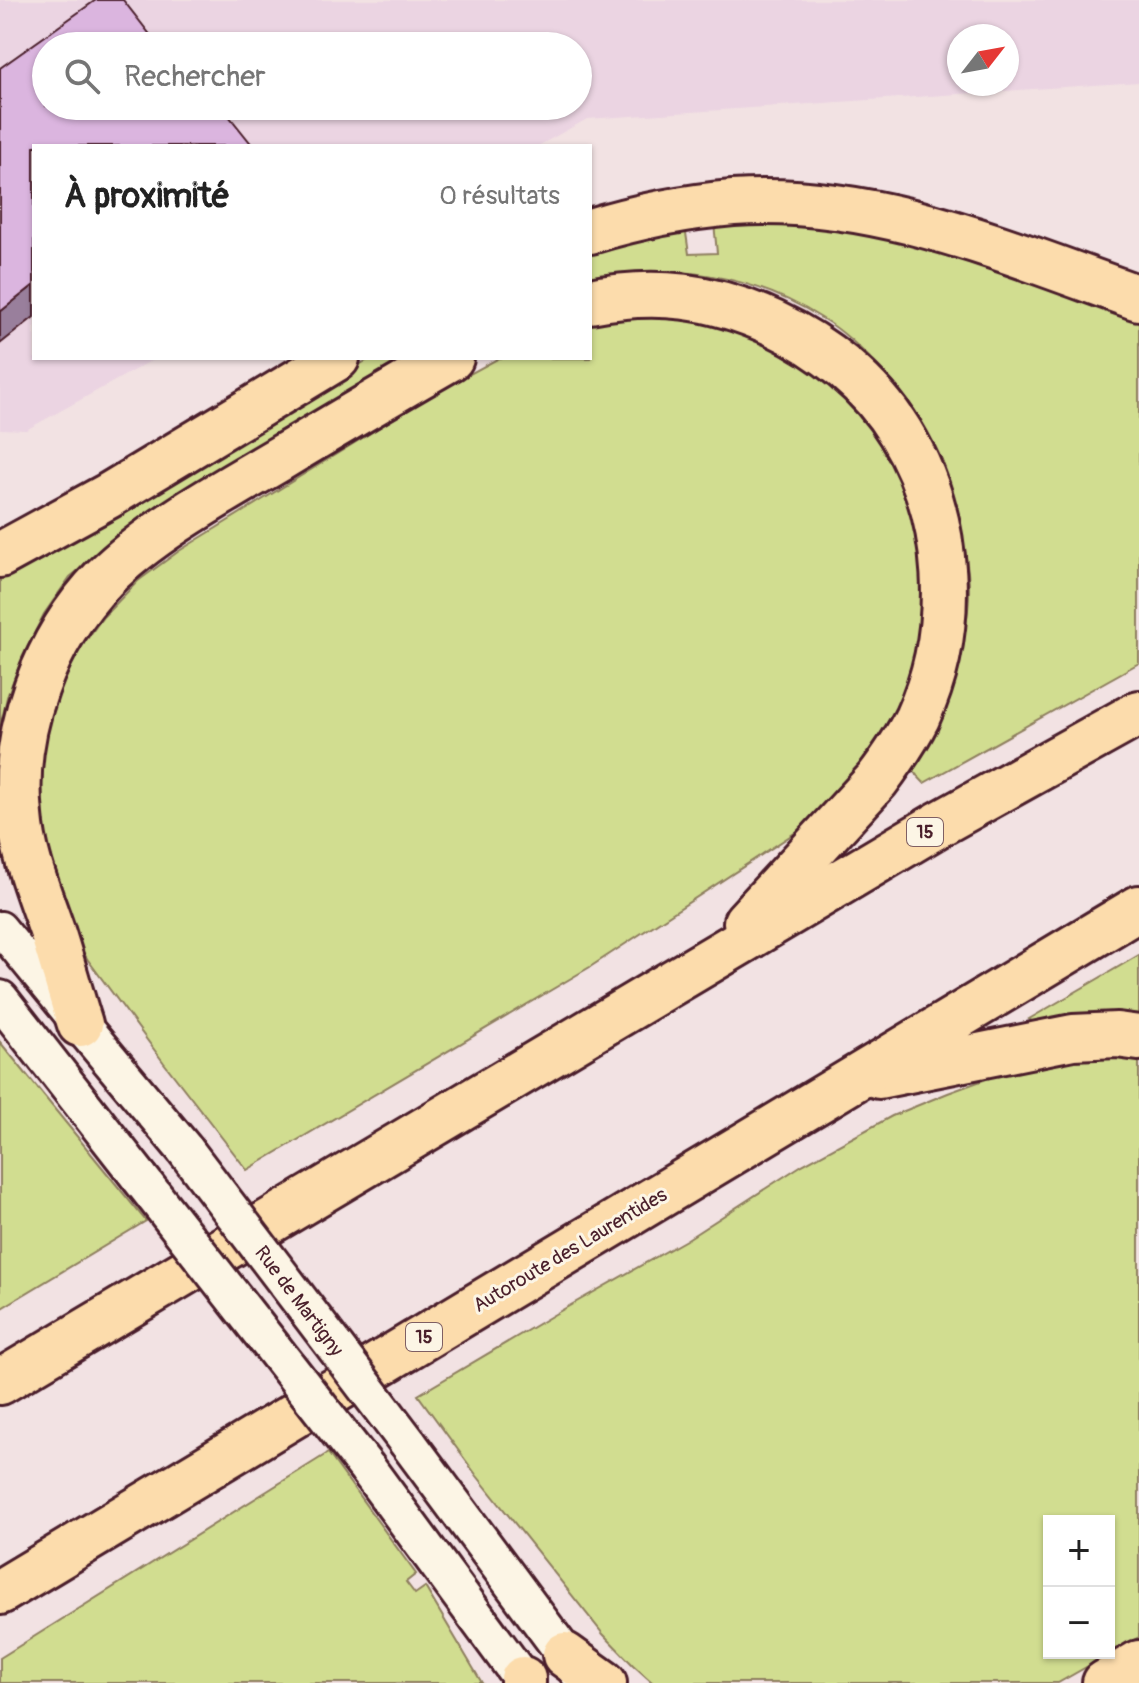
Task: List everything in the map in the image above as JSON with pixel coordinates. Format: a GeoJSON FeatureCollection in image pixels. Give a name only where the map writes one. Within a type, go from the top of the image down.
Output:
{"type":"FeatureCollection","features":[{"type":"Feature","properties":{"kind":"highway"},"geometry":{"type":"LineString","coordinates":[[592,230],[709,206],[762,202],[814,205],[894,217],[957,235],[1139,298]]}},
{"type":"Feature","properties":{"kind":"highway"},"geometry":{"type":"LineString","coordinates":[[592,301],[643,294],[688,296],[740,309],[806,340],[858,380],[893,421],[920,472],[936,522],[944,572],[943,621],[934,670],[917,718],[893,758],[860,800],[714,956]]}},
{"type":"Feature","properties":{"kind":"highway"},"geometry":{"type":"LineString","coordinates":[[0,555],[108,496],[334,360]]}},
{"type":"Feature","properties":{"kind":"highway"},"geometry":{"type":"LineString","coordinates":[[80,1024],[30,870],[19,814],[20,755],[25,726],[44,669],[57,643],[87,597],[106,576],[150,540],[257,472],[448,360]]}},
{"type":"Feature","properties":{"kind":"highway","name":"15"},"geometry":{"type":"LineString","coordinates":[[0,1382],[714,956],[941,823],[1139,713]]}},
{"type":"Feature","properties":{"kind":"highway","name":"Autoroute des Laurentides"},"geometry":{"type":"LineString","coordinates":[[0,1592],[1139,908]]}},
{"type":"Feature","properties":{"kind":"highway"},"geometry":{"type":"LineString","coordinates":[[849,1082],[1073,1037],[1117,1035],[1139,1038]]}},
{"type":"Feature","properties":{"kind":"highway"},"geometry":{"type":"LineString","coordinates":[[1105,1683],[1139,1663]]}},
{"type":"Feature","properties":{"kind":"highway"},"geometry":{"type":"LineString","coordinates":[[576,1669],[604,1683]]}},
{"type":"Feature","properties":{"kind":"main road"},"geometry":{"type":"LineString","coordinates":[[0,999],[367,1468],[524,1682]]}},
{"type":"Feature","properties":{"kind":"main road","name":"Rue de Martigny"},"geometry":{"type":"LineString","coordinates":[[80,1024],[186,1151],[576,1669]]}},
{"type":"Feature","properties":{"kind":"street","name":"Rue de Martigny"},"geometry":{"type":"LineString","coordinates":[[0,928],[80,1024]]}},
{"type":"Feature","properties":{"kind":"shaded area"},"geometry":{"type":"Polygon","coordinates":[[[0,0],[1139,0],[1139,82],[1019,90],[1019,24],[947,24],[947,95],[592,119],[592,32],[32,32],[32,120],[585,120],[542,144],[32,144],[32,360],[152,360],[26,430],[0,429],[0,0]]]}},
{"type":"Feature","properties":{"kind":"green space"},"geometry":{"type":"Polygon","coordinates":[[[754,220],[857,230],[911,243],[1139,320],[1139,663],[924,783],[910,768],[936,727],[949,697],[964,638],[969,586],[963,541],[949,486],[934,446],[913,408],[900,390],[844,333],[796,304],[769,292],[740,282],[681,272],[650,271],[592,278],[592,249],[685,226],[689,254],[717,253],[714,223],[754,220]]]}},
{"type":"Feature","properties":{"kind":"green space"},"geometry":{"type":"Polygon","coordinates":[[[686,315],[759,337],[828,379],[870,423],[903,485],[921,553],[921,634],[898,712],[875,757],[810,823],[590,967],[247,1170],[164,1063],[71,933],[43,854],[40,773],[45,728],[57,692],[77,653],[103,617],[138,581],[179,551],[442,389],[495,360],[592,360],[592,321],[608,317],[686,315]]]}},
{"type":"Feature","properties":{"kind":"green space"},"geometry":{"type":"Polygon","coordinates":[[[368,360],[413,360],[148,514],[70,577],[44,614],[22,658],[7,697],[0,728],[0,573],[368,360]]]}},
{"type":"Feature","properties":{"kind":"green space"},"geometry":{"type":"Polygon","coordinates":[[[1139,955],[1139,1017],[1033,1022],[1029,1019],[1139,955]]]}},
{"type":"Feature","properties":{"kind":"green space"},"geometry":{"type":"Polygon","coordinates":[[[0,1042],[146,1221],[0,1309],[0,1042]]]}},
{"type":"Feature","properties":{"kind":"green space"},"geometry":{"type":"Polygon","coordinates":[[[1078,1055],[1139,1057],[1139,1637],[1115,1651],[1115,1515],[1043,1515],[1043,1659],[1100,1659],[1058,1683],[653,1683],[603,1634],[477,1476],[418,1395],[686,1240],[802,1165],[892,1116],[1036,1061],[1078,1055]]]}},
{"type":"Feature","properties":{"kind":"green space"},"geometry":{"type":"Polygon","coordinates":[[[328,1453],[416,1574],[406,1582],[415,1594],[425,1587],[482,1683],[0,1683],[0,1658],[328,1453]]]}},
{"type":"Feature","properties":{"kind":"building"},"geometry":{"type":"Polygon","coordinates":[[[96,0],[123,0],[148,32],[51,32],[96,0]]]}},
{"type":"Feature","properties":{"kind":"building"},"geometry":{"type":"Polygon","coordinates":[[[32,45],[32,120],[232,120],[251,144],[32,144],[32,287],[0,312],[0,68],[32,45]]]}}]}
